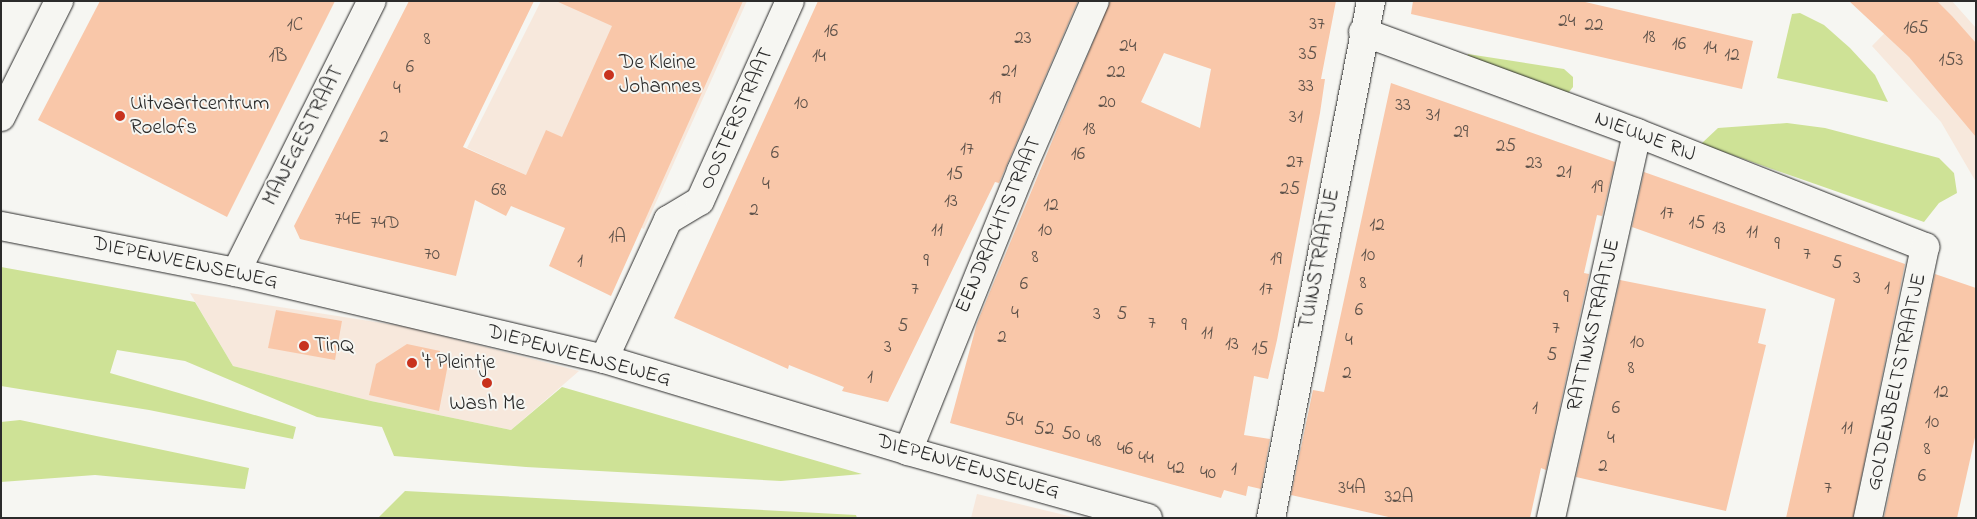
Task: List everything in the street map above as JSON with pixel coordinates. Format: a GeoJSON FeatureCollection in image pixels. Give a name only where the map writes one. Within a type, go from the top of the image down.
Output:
{"type":"FeatureCollection","features":[{"type":"Feature","properties":{"kind":"street"},"geometry":{"type":"LineString","coordinates":[[1,117],[59,1]]}},
{"type":"Feature","properties":{"kind":"street","name":"MANEGESTRAAT"},"geometry":{"type":"LineString","coordinates":[[236,272],[372,1]]}},
{"type":"Feature","properties":{"kind":"street","name":"OOSTERSTRAAT"},"geometry":{"type":"LineString","coordinates":[[604,359],[668,220],[700,201],[790,1]]}},
{"type":"Feature","properties":{"kind":"street","name":"EENDRACHTSTRAAT"},"geometry":{"type":"LineString","coordinates":[[908,450],[1020,171],[1095,1]]}},
{"type":"Feature","properties":{"kind":"street","name":"TUINSTRAATJE"},"geometry":{"type":"LineString","coordinates":[[1271,518],[1370,1]]}},
{"type":"Feature","properties":{"kind":"street","name":"NIEUWE RIJ"},"geometry":{"type":"LineString","coordinates":[[1363,32],[1637,133],[1925,247]]}},
{"type":"Feature","properties":{"kind":"street","name":"RATTINKSTRAATJE"},"geometry":{"type":"LineString","coordinates":[[1551,518],[1637,133]]}},
{"type":"Feature","properties":{"kind":"street","name":"DIEPENVEENSEWEG"},"geometry":{"type":"LineString","coordinates":[[1,226],[236,272],[604,359],[908,450],[1148,518]]}},
{"type":"Feature","properties":{"kind":"street","name":"GOLDENBELTSTRAATJE"},"geometry":{"type":"LineString","coordinates":[[1868,518],[1925,247]]}},
{"type":"Feature","properties":{"kind":"shaded area","name":"De Kleine Johannes"},"geometry":{"type":"Polygon","coordinates":[[[541,1],[747,1],[644,229],[467,148],[541,1]]]}},
{"type":"Feature","properties":{"kind":"shaded area"},"geometry":{"type":"Polygon","coordinates":[[[1916,1],[1952,1],[1976,28],[1976,182],[1941,122],[1872,46],[1916,1]]]}},
{"type":"Feature","properties":{"kind":"shaded area"},"geometry":{"type":"Polygon","coordinates":[[[190,293],[408,327],[579,371],[511,430],[371,401],[233,366],[190,293]]]}},
{"type":"Feature","properties":{"kind":"shaded area"},"geometry":{"type":"Polygon","coordinates":[[[977,494],[1077,518],[971,518],[977,494]]]}},
{"type":"Feature","properties":{"kind":"green space"},"geometry":{"type":"Polygon","coordinates":[[[1800,13],[1824,25],[1850,48],[1875,75],[1888,102],[1777,78],[1792,14],[1800,13]]]}},
{"type":"Feature","properties":{"kind":"green space"},"geometry":{"type":"Polygon","coordinates":[[[1468,54],[1564,69],[1573,77],[1573,87],[1565,97],[1466,59],[1468,54]]]}},
{"type":"Feature","properties":{"kind":"green space"},"geometry":{"type":"Polygon","coordinates":[[[1787,123],[1825,128],[1939,158],[1954,173],[1957,193],[1939,203],[1924,222],[1701,144],[1718,128],[1787,123]]]}},
{"type":"Feature","properties":{"kind":"green space"},"geometry":{"type":"Polygon","coordinates":[[[1,267],[195,302],[233,366],[371,401],[511,430],[562,387],[862,474],[781,481],[526,467],[394,456],[382,427],[317,417],[185,361],[117,350],[110,373],[296,427],[293,439],[149,410],[1,386],[1,267]]]}},
{"type":"Feature","properties":{"kind":"green space"},"geometry":{"type":"Polygon","coordinates":[[[20,420],[249,468],[245,489],[95,475],[1,482],[1,422],[20,420]]]}},
{"type":"Feature","properties":{"kind":"green space"},"geometry":{"type":"Polygon","coordinates":[[[405,491],[856,515],[857,518],[378,518],[405,491]]]}},
{"type":"Feature","properties":{"kind":"building"},"geometry":{"type":"Polygon","coordinates":[[[100,1],[335,1],[227,217],[38,120],[100,1]]]}},
{"type":"Feature","properties":{"kind":"building"},"geometry":{"type":"Polygon","coordinates":[[[409,1],[534,1],[463,147],[526,175],[546,130],[562,137],[612,26],[556,1],[743,1],[611,296],[549,266],[565,228],[511,206],[506,216],[475,200],[456,276],[300,239],[294,226],[409,1]]]}},
{"type":"Feature","properties":{"kind":"building"},"geometry":{"type":"Polygon","coordinates":[[[818,1],[1078,1],[999,183],[995,182],[888,402],[842,391],[844,387],[789,365],[788,369],[674,318],[818,1]]]}},
{"type":"Feature","properties":{"kind":"building"},"geometry":{"type":"Polygon","coordinates":[[[1110,1],[1336,1],[1321,79],[1325,79],[1320,113],[1277,340],[1268,379],[1254,376],[1244,435],[1270,439],[1261,489],[1248,486],[1246,496],[1224,490],[1221,498],[950,423],[977,323],[1110,1]],[[1164,53],[1141,102],[1200,128],[1211,69],[1164,53]]]}},
{"type":"Feature","properties":{"kind":"building"},"geometry":{"type":"Polygon","coordinates":[[[1413,1],[1581,1],[1753,41],[1742,89],[1411,14],[1413,1]]]}},
{"type":"Feature","properties":{"kind":"building"},"geometry":{"type":"Polygon","coordinates":[[[1849,1],[1937,1],[1952,16],[1976,43],[1976,137],[1909,57],[1849,1]]]}},
{"type":"Feature","properties":{"kind":"building"},"geometry":{"type":"Polygon","coordinates":[[[1391,83],[1615,162],[1602,216],[1597,215],[1584,273],[1589,274],[1546,470],[1541,468],[1530,518],[1393,518],[1291,495],[1313,390],[1324,392],[1391,83]]]}},
{"type":"Feature","properties":{"kind":"building"},"geometry":{"type":"Polygon","coordinates":[[[1644,172],[1905,264],[1853,518],[1786,518],[1835,299],[1632,227],[1644,172]]]}},
{"type":"Feature","properties":{"kind":"building"},"geometry":{"type":"Polygon","coordinates":[[[1935,274],[1976,288],[1976,433],[1957,518],[1884,518],[1935,274]]]}},
{"type":"Feature","properties":{"kind":"building"},"geometry":{"type":"Polygon","coordinates":[[[1620,280],[1766,309],[1758,343],[1766,345],[1726,511],[1576,477],[1620,280]]]}},
{"type":"Feature","properties":{"kind":"building"},"geometry":{"type":"Polygon","coordinates":[[[276,310],[342,321],[335,360],[268,348],[276,310]]]}},
{"type":"Feature","properties":{"kind":"building"},"geometry":{"type":"Polygon","coordinates":[[[407,344],[440,351],[439,358],[449,359],[439,411],[369,395],[376,364],[407,344]]]}},
{"type":"Feature","properties":{"kind":"place","name":"De Kleine Johannes"},"geometry":{"type":"Point","coordinates":[609,75]}},
{"type":"Feature","properties":{"kind":"place","name":"Uitvaartcentrum Roelofs"},"geometry":{"type":"Point","coordinates":[120,116]}},
{"type":"Feature","properties":{"kind":"place","name":"TinQ"},"geometry":{"type":"Point","coordinates":[304,346]}},
{"type":"Feature","properties":{"kind":"place","name":"'t Pleintje"},"geometry":{"type":"Point","coordinates":[412,363]}},
{"type":"Feature","properties":{"kind":"place","name":"Wash Me"},"geometry":{"type":"Point","coordinates":[487,383]}}]}
